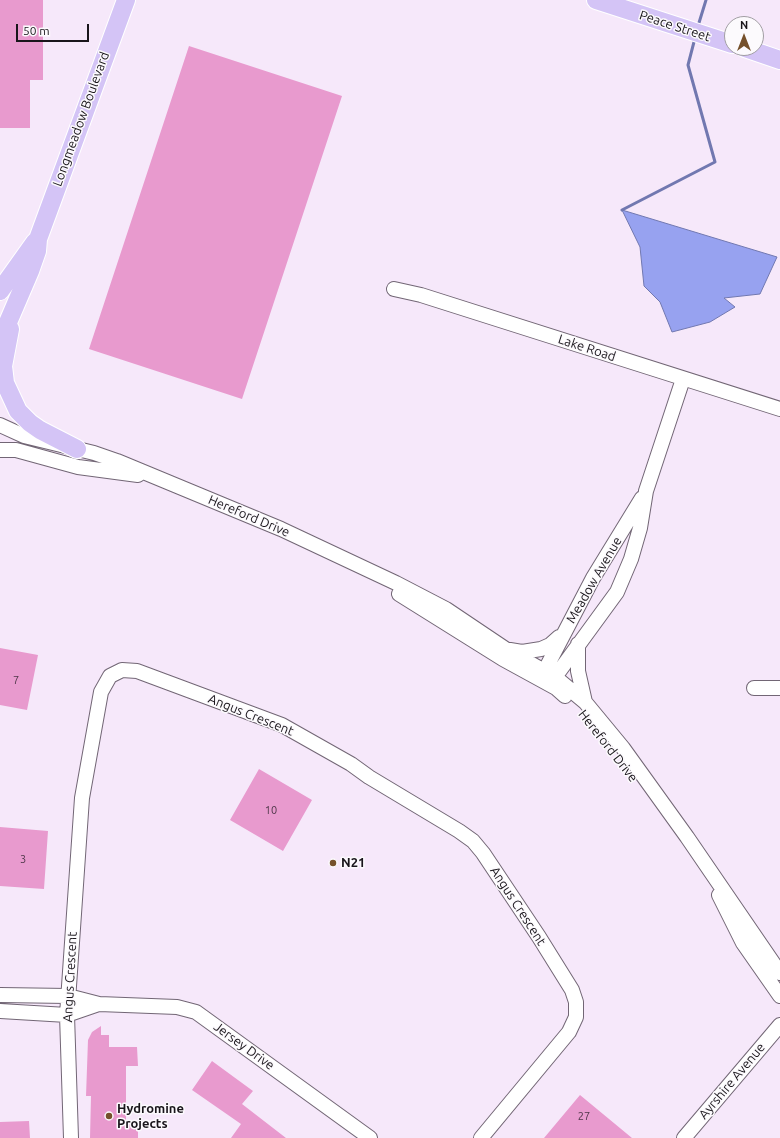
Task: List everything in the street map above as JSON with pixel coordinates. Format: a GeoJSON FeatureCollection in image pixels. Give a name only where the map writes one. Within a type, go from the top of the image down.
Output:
{"type":"FeatureCollection","features":[{"type":"Feature","properties":{"kind":"main road","name":"Longmeadow Boulevard"},"geometry":{"type":"LineString","coordinates":[[0,341],[30,271],[38,239],[126,0]]}},
{"type":"Feature","properties":{"kind":"main road","name":"Peace Street"},"geometry":{"type":"LineString","coordinates":[[596,0],[724,41]]}},
{"type":"Feature","properties":{"kind":"main road"},"geometry":{"type":"LineString","coordinates":[[764,55],[780,60]]}},
{"type":"Feature","properties":{"kind":"main road","name":"Longmeadow Boulevard"},"geometry":{"type":"LineString","coordinates":[[0,291],[38,239]]}},
{"type":"Feature","properties":{"kind":"main road"},"geometry":{"type":"LineString","coordinates":[[15,307],[6,345],[3,366],[5,383],[10,395],[18,410],[30,423],[77,449]]}},
{"type":"Feature","properties":{"kind":"street","name":"Lake Road"},"geometry":{"type":"LineString","coordinates":[[394,289],[421,295],[780,409]]}},
{"type":"Feature","properties":{"kind":"street","name":"Meadow Avenue"},"geometry":{"type":"LineString","coordinates":[[547,677],[567,659],[617,592],[632,559],[640,528],[646,491],[683,379]]}},
{"type":"Feature","properties":{"kind":"street","name":"Hereford Drive"},"geometry":{"type":"LineString","coordinates":[[0,425],[24,436],[77,449],[117,461],[247,514],[396,583],[446,609],[585,702],[623,748],[679,824],[780,973]]}},
{"type":"Feature","properties":{"kind":"street","name":"Hereford Drive"},"geometry":{"type":"LineString","coordinates":[[0,450],[16,450],[84,468],[153,476]]}},
{"type":"Feature","properties":{"kind":"street","name":"Meadow Avenue"},"geometry":{"type":"LineString","coordinates":[[547,677],[562,635],[593,578],[646,491]]}},
{"type":"Feature","properties":{"kind":"street","name":"Hereford Drive"},"geometry":{"type":"LineString","coordinates":[[343,559],[387,588],[547,677],[583,711],[598,728],[714,886],[743,943],[780,996]]}},
{"type":"Feature","properties":{"kind":"street"},"geometry":{"type":"LineString","coordinates":[[507,650],[522,652],[541,649],[550,645],[562,635]]}},
{"type":"Feature","properties":{"kind":"street"},"geometry":{"type":"LineString","coordinates":[[578,644],[578,671],[585,702]]}},
{"type":"Feature","properties":{"kind":"street","name":"Angus Crescent"},"geometry":{"type":"LineString","coordinates":[[71,1138],[67,1015],[82,798],[101,692],[110,676],[122,670],[137,671],[282,725],[351,764],[391,791],[459,831],[473,841],[483,853],[572,990],[576,1002],[576,1016],[569,1032],[481,1138]]}},
{"type":"Feature","properties":{"kind":"street"},"geometry":{"type":"LineString","coordinates":[[754,688],[780,688]]}},
{"type":"Feature","properties":{"kind":"street","name":"Jersey Drive"},"geometry":{"type":"LineString","coordinates":[[0,994],[68,996],[99,1004],[177,1007],[196,1012],[370,1138]]}},
{"type":"Feature","properties":{"kind":"street","name":"Jersey Drive"},"geometry":{"type":"LineString","coordinates":[[0,1011],[67,1015],[99,1004]]}},
{"type":"Feature","properties":{"kind":"street","name":"Ayrshire Avenue"},"geometry":{"type":"LineString","coordinates":[[684,1138],[780,1025]]}},
{"type":"Feature","properties":{"kind":"water"},"geometry":{"type":"Polygon","coordinates":[[[622,210],[777,257],[760,294],[724,298],[735,307],[710,322],[672,332],[660,302],[644,286],[640,247],[622,210]]]}},
{"type":"Feature","properties":{"kind":"building"},"geometry":{"type":"Polygon","coordinates":[[[0,0],[43,0],[43,80],[30,80],[30,128],[0,128],[0,0]]]}},
{"type":"Feature","properties":{"kind":"building"},"geometry":{"type":"Polygon","coordinates":[[[189,46],[342,96],[242,399],[89,349],[189,46]]]}},
{"type":"Feature","properties":{"kind":"building"},"geometry":{"type":"Polygon","coordinates":[[[0,648],[38,655],[27,710],[0,705],[0,648]]]}},
{"type":"Feature","properties":{"kind":"building"},"geometry":{"type":"Polygon","coordinates":[[[259,769],[312,800],[283,851],[230,820],[259,769]]]}},
{"type":"Feature","properties":{"kind":"building"},"geometry":{"type":"Polygon","coordinates":[[[0,827],[48,831],[44,889],[0,886],[0,827]]]}},
{"type":"Feature","properties":{"kind":"building"},"geometry":{"type":"Polygon","coordinates":[[[101,1026],[101,1035],[109,1035],[109,1047],[137,1047],[138,1066],[126,1066],[126,1124],[138,1124],[138,1138],[90,1138],[91,1096],[86,1096],[88,1040],[92,1032],[101,1026]]]}},
{"type":"Feature","properties":{"kind":"building"},"geometry":{"type":"Polygon","coordinates":[[[212,1061],[253,1091],[242,1104],[286,1138],[231,1138],[241,1124],[192,1090],[212,1061]]]}},
{"type":"Feature","properties":{"kind":"building"},"geometry":{"type":"Polygon","coordinates":[[[580,1095],[632,1138],[544,1138],[580,1095]]]}},
{"type":"Feature","properties":{"kind":"building"},"geometry":{"type":"Polygon","coordinates":[[[29,1121],[30,1138],[0,1138],[0,1122],[29,1121]]]}},
{"type":"Feature","properties":{"kind":"waterway"},"geometry":{"type":"LineString","coordinates":[[698,26],[706,0]]}},
{"type":"Feature","properties":{"kind":"waterway"},"geometry":{"type":"LineString","coordinates":[[622,210],[715,162],[688,65],[695,38]]}},
{"type":"Feature","properties":{"kind":"place","name":"N21"},"geometry":{"type":"Point","coordinates":[333,863]}},
{"type":"Feature","properties":{"kind":"place","name":"Hydromine Projects"},"geometry":{"type":"Point","coordinates":[109,1116]}}]}
